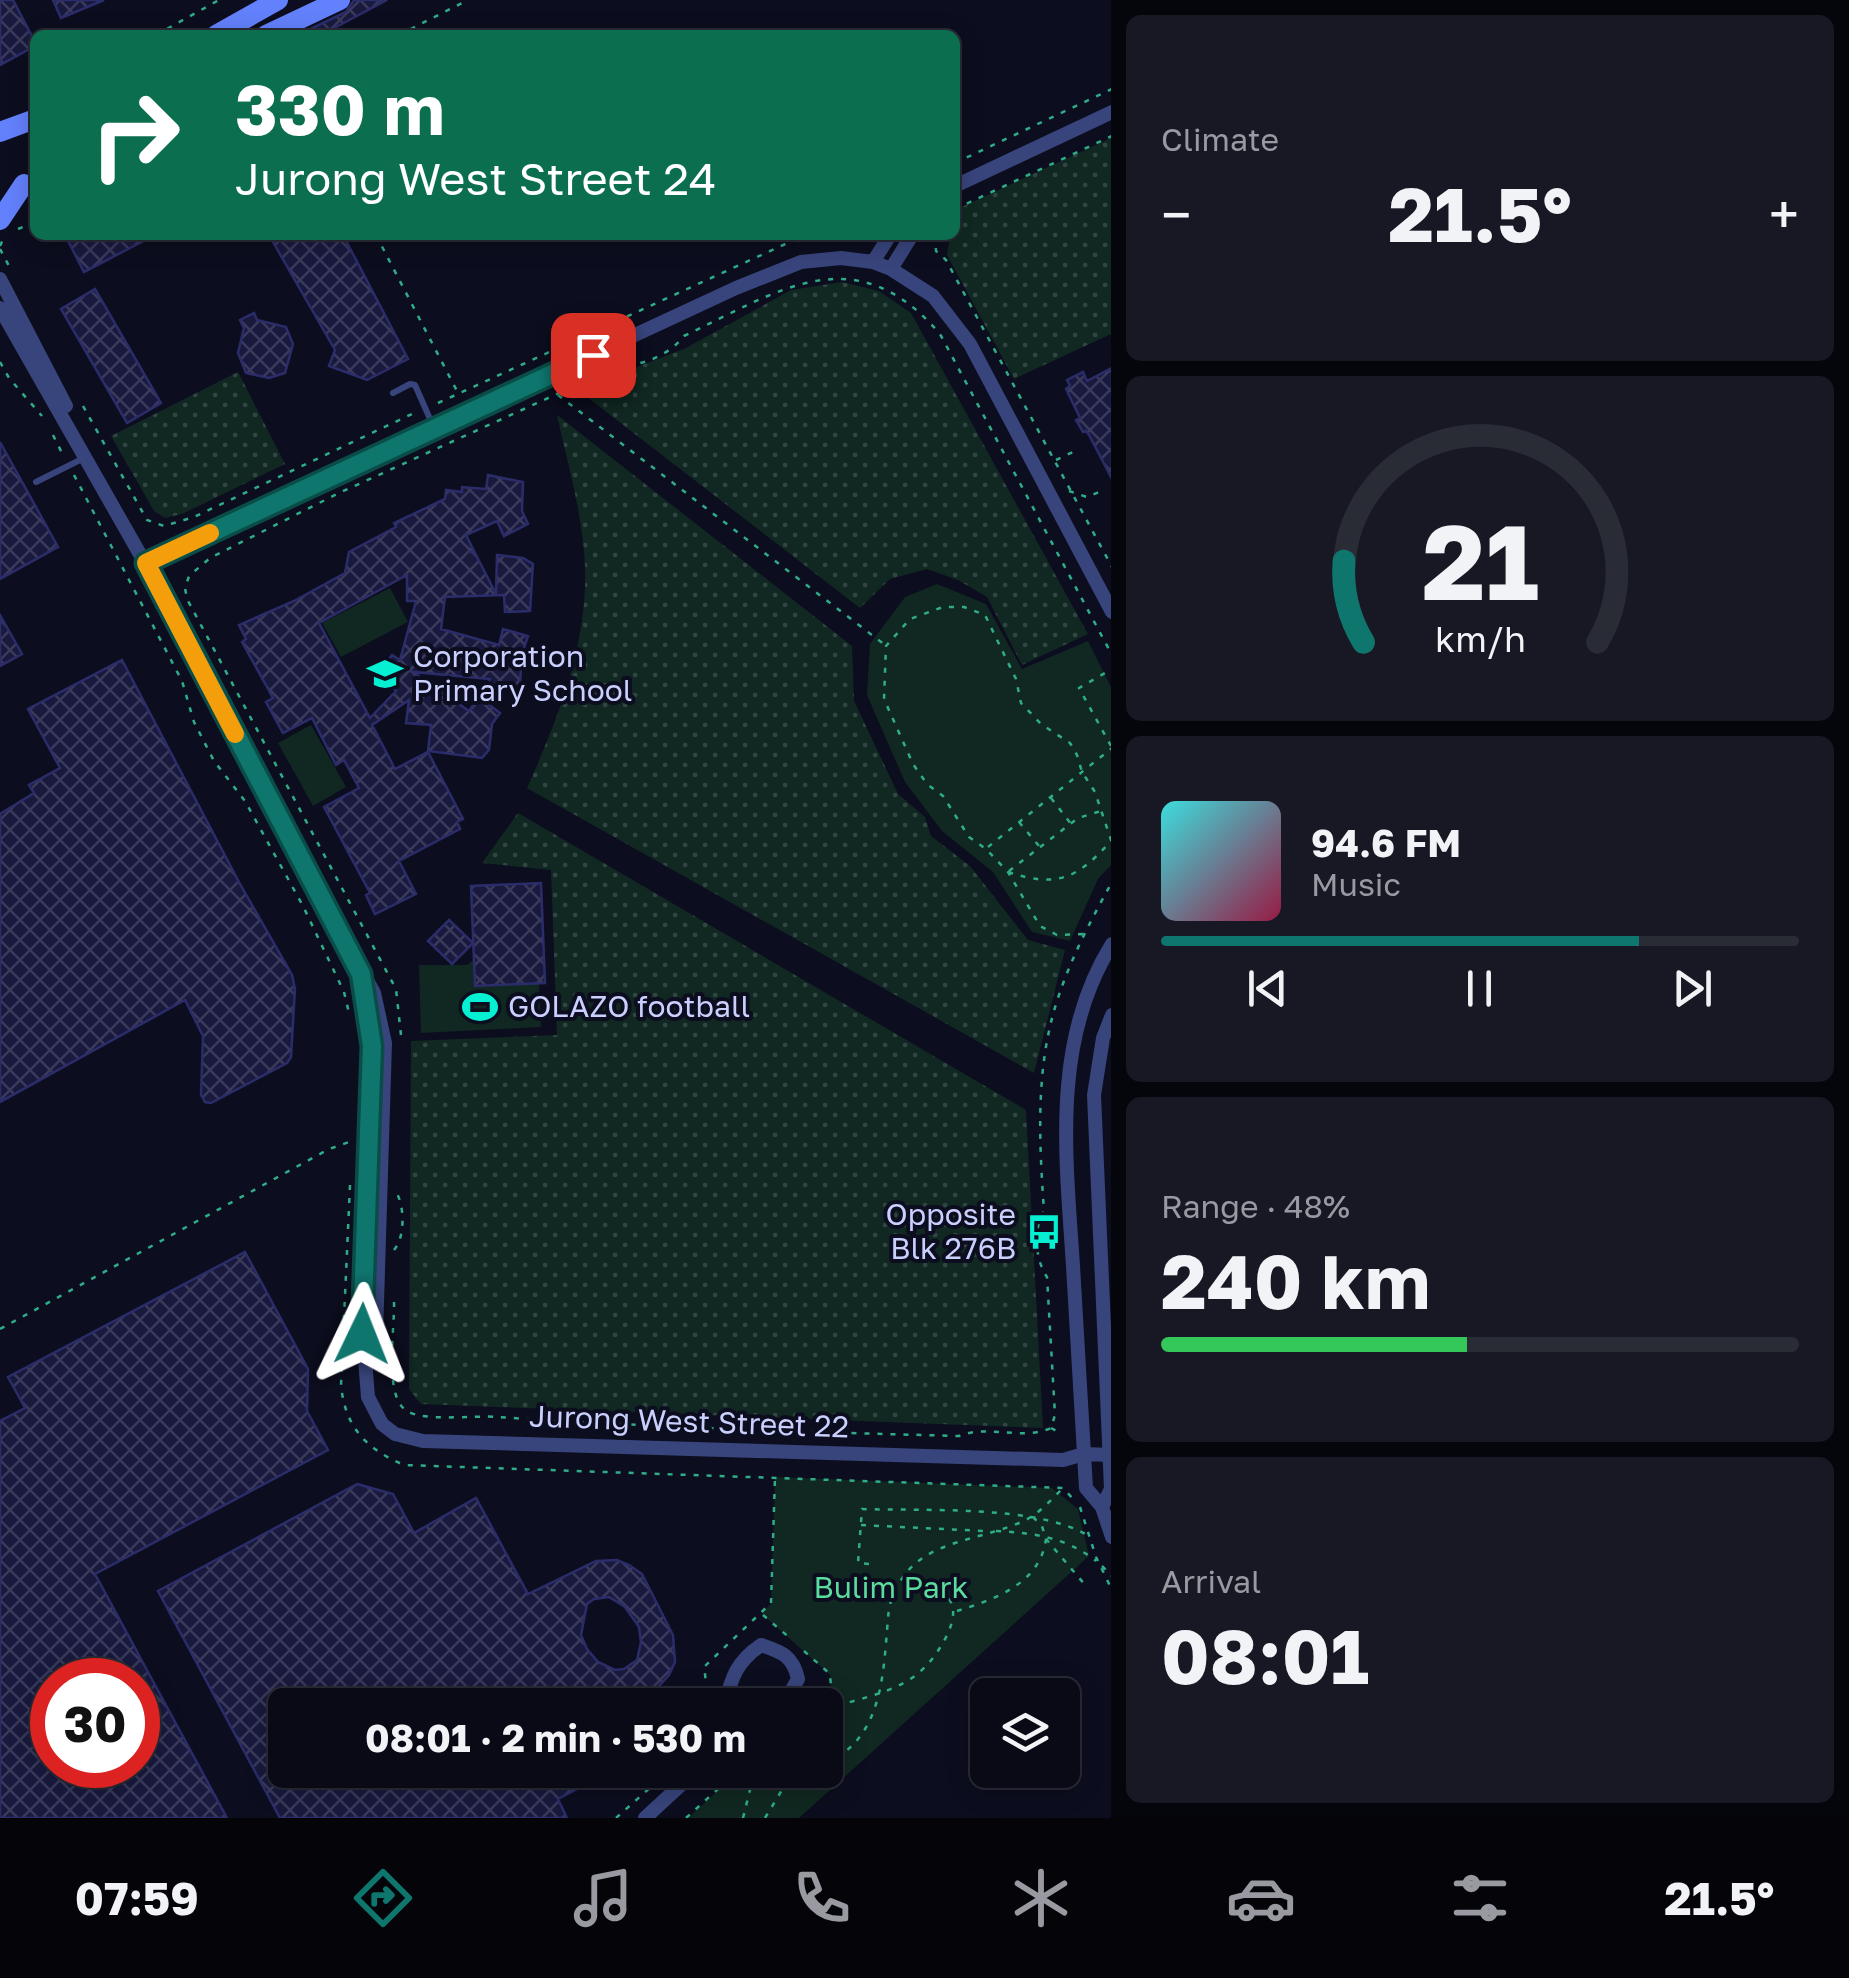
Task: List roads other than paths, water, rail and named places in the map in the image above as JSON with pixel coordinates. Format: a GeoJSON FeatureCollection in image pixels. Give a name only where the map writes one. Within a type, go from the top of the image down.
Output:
{"type":"FeatureCollection","features":[{"type":"Feature","properties":{"kind":"main road"},"geometry":{"type":"LineString","coordinates":[[225,30],[278,0]]}},
{"type":"Feature","properties":{"kind":"main road"},"geometry":{"type":"LineString","coordinates":[[277,30],[340,0]]}},
{"type":"Feature","properties":{"kind":"main road"},"geometry":{"type":"LineString","coordinates":[[0,132],[30,120]]}},
{"type":"Feature","properties":{"kind":"main road"},"geometry":{"type":"LineString","coordinates":[[0,196],[29,181]]}},
{"type":"Feature","properties":{"kind":"main road"},"geometry":{"type":"LineString","coordinates":[[0,220],[29,181]]}},
{"type":"Feature","properties":{"kind":"street"},"geometry":{"type":"LineString","coordinates":[[960,184],[1111,112]]}},
{"type":"Feature","properties":{"kind":"street"},"geometry":{"type":"LineString","coordinates":[[873,262],[887,240]]}},
{"type":"Feature","properties":{"kind":"street"},"geometry":{"type":"LineString","coordinates":[[892,269],[909,240]]}},
{"type":"Feature","properties":{"kind":"street"},"geometry":{"type":"LineString","coordinates":[[0,308],[146,563],[736,288],[801,262],[841,258],[873,262],[892,269],[933,296],[961,329],[1111,610]]}},
{"type":"Feature","properties":{"kind":"street"},"geometry":{"type":"LineString","coordinates":[[0,278],[68,409],[70,426]]}},
{"type":"Feature","properties":{"kind":"street","name":"Jurong West Street 22"},"geometry":{"type":"LineString","coordinates":[[146,563],[374,993],[385,1043],[376,1334],[368,1365],[368,1397],[382,1424],[395,1434],[423,1441],[1062,1460],[1084,1454],[1110,1455]]}},
{"type":"Feature","properties":{"kind":"street"},"geometry":{"type":"LineString","coordinates":[[1102,1507],[1086,1488],[1065,1096],[1075,1034],[1101,960],[1111,945]]}},
{"type":"Feature","properties":{"kind":"street"},"geometry":{"type":"LineString","coordinates":[[1106,1541],[1102,1507],[1111,1489],[1110,1386],[1094,1112],[1103,1038],[1111,1018]]}},
{"type":"Feature","properties":{"kind":"street","name":"Jurong West Street 22"},"geometry":{"type":"LineString","coordinates":[[1062,1460],[1085,1471]]}},
{"type":"Feature","properties":{"kind":"street"},"geometry":{"type":"LineString","coordinates":[[1085,1471],[1111,1472]]}},
{"type":"Feature","properties":{"kind":"street"},"geometry":{"type":"LineString","coordinates":[[729,1688],[742,1658],[761,1645],[783,1652],[795,1664],[798,1679],[793,1688]]}},
{"type":"Feature","properties":{"kind":"street"},"geometry":{"type":"LineString","coordinates":[[645,1818],[678,1788]]}},
{"type":"Feature","properties":{"kind":"lane"},"geometry":{"type":"LineString","coordinates":[[392,393],[415,385],[434,428]]}},
{"type":"Feature","properties":{"kind":"lane"},"geometry":{"type":"LineString","coordinates":[[36,482],[87,456]]}},
{"type":"Feature","properties":{"kind":"place","name":"Corporation Primary School"},"geometry":{"type":"Point","coordinates":[385,674]}},
{"type":"Feature","properties":{"kind":"place","name":"GOLAZO football"},"geometry":{"type":"Point","coordinates":[480,1007]}},
{"type":"Feature","properties":{"kind":"place","name":"Opposite Blk 276B"},"geometry":{"type":"Point","coordinates":[1044,1232]}},
{"type":"Feature","properties":{"kind":"park label","name":"Bulim Park"},"geometry":{"type":"Point","coordinates":[891,1588]}}]}
